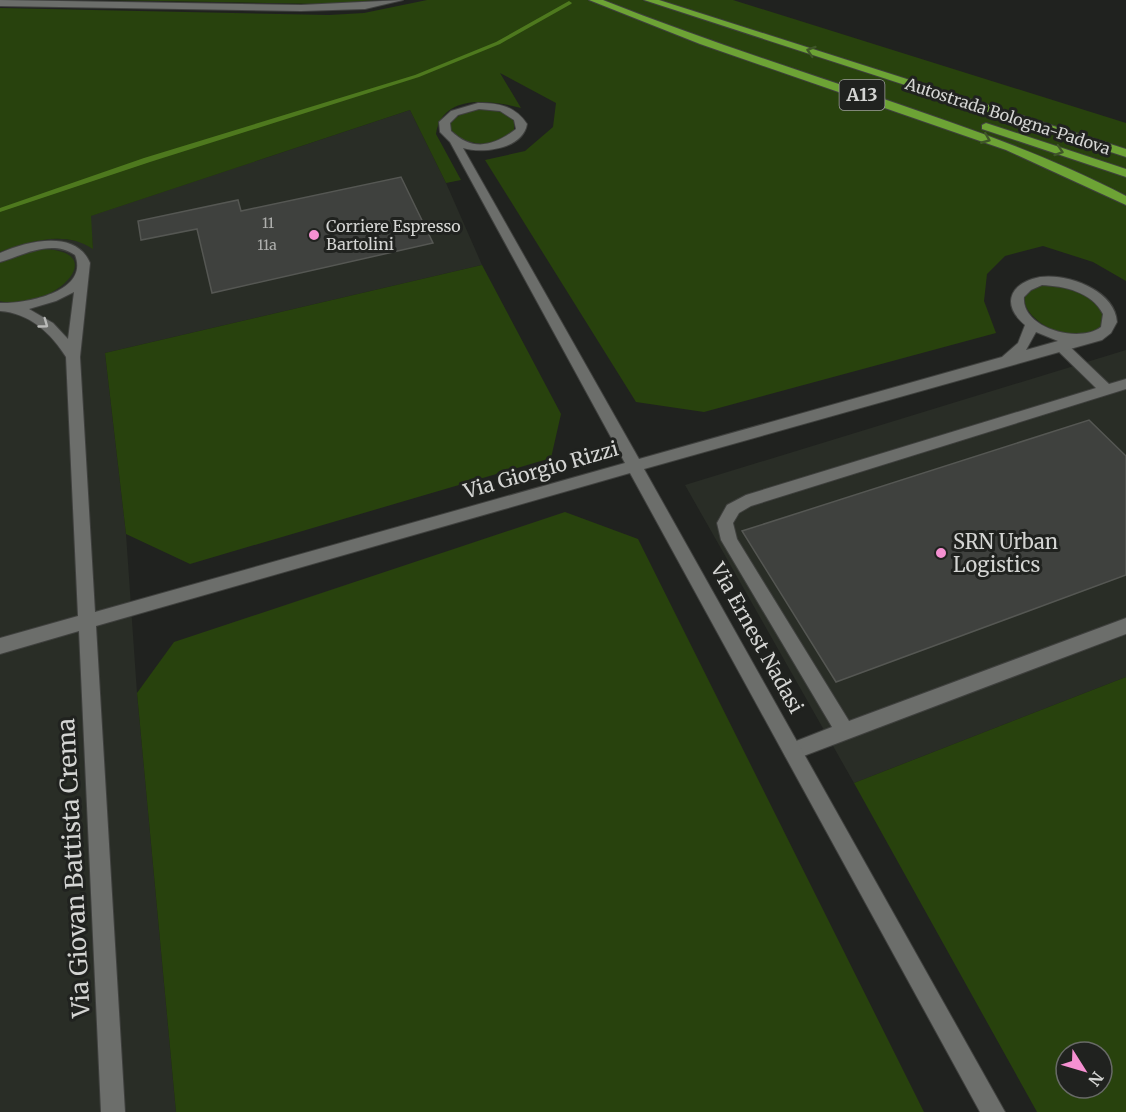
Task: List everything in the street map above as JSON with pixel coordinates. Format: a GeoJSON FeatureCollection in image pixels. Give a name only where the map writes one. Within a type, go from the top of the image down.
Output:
{"type":"FeatureCollection","features":[{"type":"Feature","properties":{"kind":"highway","name":"A13"},"geometry":{"type":"LineString","coordinates":[[594,0],[653,24],[964,130],[1048,164],[1126,201]]}},
{"type":"Feature","properties":{"kind":"highway","name":"Autostrada Bologna-Padova"},"geometry":{"type":"LineString","coordinates":[[605,0],[1126,173]]}},
{"type":"Feature","properties":{"kind":"highway","name":"Autostrada Bologna-Padova"},"geometry":{"type":"LineString","coordinates":[[650,0],[1126,153]]}},
{"type":"Feature","properties":{"kind":"highway","name":"A13"},"geometry":{"type":"LineString","coordinates":[[846,62],[1126,145]]}},
{"type":"Feature","properties":{"kind":"street"},"geometry":{"type":"LineString","coordinates":[[0,3],[301,8],[365,6],[399,0]]}},
{"type":"Feature","properties":{"kind":"street","name":"Via Ernest Nadasi"},"geometry":{"type":"LineString","coordinates":[[479,188],[475,171],[478,161],[496,146],[516,137],[521,130],[522,124],[512,112],[490,106],[466,108],[448,118],[443,124],[443,131],[454,143],[479,188],[635,465],[993,1112]]}},
{"type":"Feature","properties":{"kind":"street"},"geometry":{"type":"LineString","coordinates":[[454,143],[474,148],[496,146]]}},
{"type":"Feature","properties":{"kind":"street"},"geometry":{"type":"LineString","coordinates":[[0,258],[20,249],[55,244],[79,254],[84,263],[82,273],[74,284],[51,299],[23,307],[2,307]]}},
{"type":"Feature","properties":{"kind":"street","name":"Via Giovan Battista Crema"},"geometry":{"type":"LineString","coordinates":[[82,273],[73,357],[113,1112]]}},
{"type":"Feature","properties":{"kind":"street","name":"Via Giorgio Rizzi"},"geometry":{"type":"LineString","coordinates":[[87,621],[1083,339],[1105,332],[1110,324],[1110,315],[1105,305],[1096,297],[1070,284],[1041,281],[1030,284],[1021,290],[1017,297],[1017,306],[1032,325]]}},
{"type":"Feature","properties":{"kind":"street"},"geometry":{"type":"LineString","coordinates":[[2,307],[27,313],[43,322],[60,336],[73,357]]}},
{"type":"Feature","properties":{"kind":"street"},"geometry":{"type":"LineString","coordinates":[[1006,360],[1024,345],[1032,325],[1056,336],[1083,339]]}},
{"type":"Feature","properties":{"kind":"street"},"geometry":{"type":"LineString","coordinates":[[1060,345],[1106,390]]}},
{"type":"Feature","properties":{"kind":"street"},"geometry":{"type":"LineString","coordinates":[[845,731],[729,540],[725,523],[733,509],[746,501],[1126,384]]}},
{"type":"Feature","properties":{"kind":"street"},"geometry":{"type":"LineString","coordinates":[[0,646],[87,621]]}},
{"type":"Feature","properties":{"kind":"street"},"geometry":{"type":"LineString","coordinates":[[793,751],[1126,626]]}},
{"type":"Feature","properties":{"kind":"shaded area"},"geometry":{"type":"Polygon","coordinates":[[[410,110],[446,183],[482,265],[105,353],[126,534],[137,693],[176,1112],[0,1112],[0,252],[42,239],[83,242],[93,248],[90,216],[410,110]]]}},
{"type":"Feature","properties":{"kind":"shaded area"},"geometry":{"type":"Polygon","coordinates":[[[1126,350],[1126,677],[854,783],[685,485],[1126,350]]]}},
{"type":"Feature","properties":{"kind":"green space"},"geometry":{"type":"Polygon","coordinates":[[[106,0],[377,0],[323,4],[106,0]]]}},
{"type":"Feature","properties":{"kind":"green space"},"geometry":{"type":"Polygon","coordinates":[[[427,0],[733,0],[1126,123],[1126,281],[1093,262],[1043,246],[1005,256],[987,274],[984,301],[996,333],[704,412],[636,402],[485,160],[525,151],[553,127],[556,103],[500,73],[521,108],[496,103],[469,103],[448,112],[440,121],[436,134],[461,180],[446,183],[410,110],[91,216],[93,249],[71,240],[47,239],[0,252],[0,8],[329,15],[364,13],[427,0]]]}},
{"type":"Feature","properties":{"kind":"green space"},"geometry":{"type":"Polygon","coordinates":[[[483,109],[502,112],[514,120],[514,131],[500,141],[483,144],[474,143],[450,132],[451,121],[455,118],[466,112],[483,109]]]}},
{"type":"Feature","properties":{"kind":"green space"},"geometry":{"type":"Polygon","coordinates":[[[39,249],[62,252],[73,259],[74,269],[68,280],[56,290],[39,298],[20,302],[0,301],[0,263],[10,257],[39,249]]]}},
{"type":"Feature","properties":{"kind":"green space"},"geometry":{"type":"Polygon","coordinates":[[[482,265],[561,414],[551,458],[190,564],[126,534],[105,353],[482,265]]]}},
{"type":"Feature","properties":{"kind":"green space"},"geometry":{"type":"Polygon","coordinates":[[[1056,283],[1096,297],[1108,323],[1094,333],[1076,336],[1044,325],[1032,315],[1025,305],[1026,295],[1035,287],[1056,283]]]}},
{"type":"Feature","properties":{"kind":"green space"},"geometry":{"type":"Polygon","coordinates":[[[565,512],[638,539],[924,1112],[176,1112],[137,693],[174,642],[565,512]]]}},
{"type":"Feature","properties":{"kind":"green space"},"geometry":{"type":"Polygon","coordinates":[[[1126,677],[1126,1112],[1037,1112],[854,783],[1126,677]]]}},
{"type":"Feature","properties":{"kind":"building","name":"Corriere Espresso Bartolini"},"geometry":{"type":"Polygon","coordinates":[[[401,177],[433,243],[212,293],[197,229],[141,240],[138,221],[238,200],[241,211],[401,177]]]}},
{"type":"Feature","properties":{"kind":"building","name":"SRN Urban Logistics"},"geometry":{"type":"Polygon","coordinates":[[[1089,420],[1126,456],[1126,575],[836,682],[742,531],[1089,420]]]}},
{"type":"Feature","properties":{"kind":"waterway"},"geometry":{"type":"LineString","coordinates":[[0,210],[147,160],[417,76],[498,43],[569,3]]}},
{"type":"Feature","properties":{"kind":"place","name":"Corriere Espresso Bartolini"},"geometry":{"type":"Point","coordinates":[314,235]}},
{"type":"Feature","properties":{"kind":"place","name":"SRN Urban Logistics"},"geometry":{"type":"Point","coordinates":[941,553]}}]}
